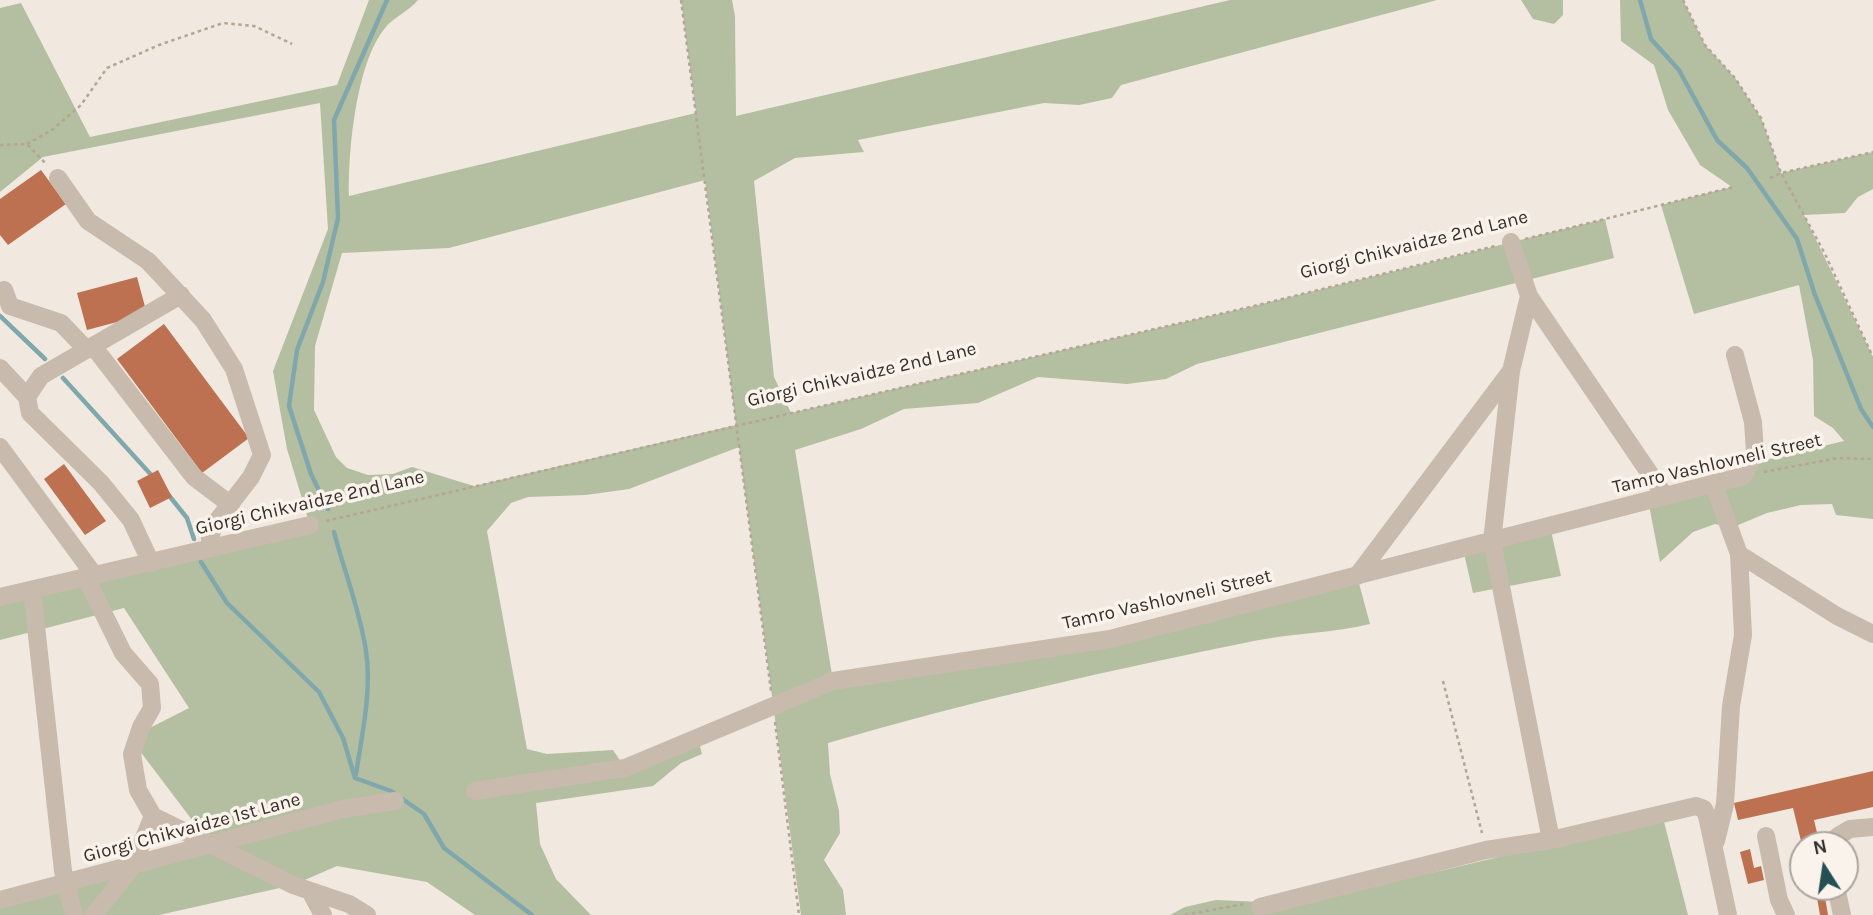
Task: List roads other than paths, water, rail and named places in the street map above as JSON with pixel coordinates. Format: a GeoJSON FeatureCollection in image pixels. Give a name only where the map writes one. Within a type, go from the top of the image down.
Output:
{"type":"FeatureCollection","features":[{"type":"Feature","properties":{"kind":"street"},"geometry":{"type":"LineString","coordinates":[[58,178],[88,221],[148,261],[181,295],[203,320],[234,369],[262,455],[251,477],[214,525],[209,538],[212,548]]}},
{"type":"Feature","properties":{"kind":"street"},"geometry":{"type":"LineString","coordinates":[[1511,242],[1529,296],[1665,496]]}},
{"type":"Feature","properties":{"kind":"street"},"geometry":{"type":"LineString","coordinates":[[4,290],[10,306],[61,323],[90,347],[194,477],[231,505]]}},
{"type":"Feature","properties":{"kind":"street"},"geometry":{"type":"LineString","coordinates":[[27,397],[41,376],[181,295]]}},
{"type":"Feature","properties":{"kind":"street"},"geometry":{"type":"LineString","coordinates":[[1529,296],[1511,372],[1492,541],[1551,839]]}},
{"type":"Feature","properties":{"kind":"street","name":"Tamro Vashlovneli Street"},"geometry":{"type":"LineString","coordinates":[[475,791],[625,768],[833,681],[1110,639],[1743,476],[1755,453],[1753,432],[1735,355]]}},
{"type":"Feature","properties":{"kind":"street"},"geometry":{"type":"LineString","coordinates":[[0,368],[27,397],[30,413],[101,482],[131,520],[151,563]]}},
{"type":"Feature","properties":{"kind":"street"},"geometry":{"type":"LineString","coordinates":[[1357,576],[1511,372]]}},
{"type":"Feature","properties":{"kind":"street"},"geometry":{"type":"LineString","coordinates":[[0,447],[90,577],[123,653],[150,684],[152,708],[141,727],[132,754],[138,790],[153,816],[211,846],[310,891],[349,904],[367,915]]}},
{"type":"Feature","properties":{"kind":"street"},"geometry":{"type":"LineString","coordinates":[[1713,483],[1739,554],[1743,635],[1731,706],[1725,804],[1714,848]]}},
{"type":"Feature","properties":{"kind":"street","name":"Giorgi Chikvaidze 2nd Lane"},"geometry":{"type":"LineString","coordinates":[[0,597],[310,525]]}},
{"type":"Feature","properties":{"kind":"street"},"geometry":{"type":"LineString","coordinates":[[1739,554],[1837,616],[1873,634]]}},
{"type":"Feature","properties":{"kind":"street"},"geometry":{"type":"LineString","coordinates":[[32,590],[65,884],[74,915]]}},
{"type":"Feature","properties":{"kind":"street","name":"Giorgi Chikvaidze 1st Lane"},"geometry":{"type":"LineString","coordinates":[[0,900],[343,809],[396,802]]}},
{"type":"Feature","properties":{"kind":"street"},"geometry":{"type":"LineString","coordinates":[[1260,907],[1486,850],[1551,839],[1696,806],[1704,808],[1707,816],[1728,915]]}},
{"type":"Feature","properties":{"kind":"street"},"geometry":{"type":"LineString","coordinates":[[94,915],[132,867],[153,816]]}},
{"type":"Feature","properties":{"kind":"street"},"geometry":{"type":"LineString","coordinates":[[1847,831],[1873,827]]}},
{"type":"Feature","properties":{"kind":"street"},"geometry":{"type":"LineString","coordinates":[[1766,836],[1779,900],[1786,915]]}},
{"type":"Feature","properties":{"kind":"street"},"geometry":{"type":"LineString","coordinates":[[310,891],[323,915]]}},
{"type":"Feature","properties":{"kind":"waterway"},"geometry":{"type":"LineString","coordinates":[[328,509],[311,474],[289,406],[297,350],[323,282],[338,218],[334,120],[387,0]]}},
{"type":"Feature","properties":{"kind":"waterway"},"geometry":{"type":"LineString","coordinates":[[1640,0],[1651,39],[1679,70],[1717,140],[1747,168],[1797,239],[1815,295],[1861,409],[1873,427]]}},
{"type":"Feature","properties":{"kind":"waterway"},"geometry":{"type":"LineString","coordinates":[[0,316],[45,359]]}},
{"type":"Feature","properties":{"kind":"waterway"},"geometry":{"type":"LineString","coordinates":[[63,378],[154,478]]}},
{"type":"Feature","properties":{"kind":"waterway"},"geometry":{"type":"LineString","coordinates":[[167,493],[187,518],[194,539]]}},
{"type":"Feature","properties":{"kind":"waterway"},"geometry":{"type":"LineString","coordinates":[[334,532],[360,621],[368,666],[366,712],[356,774]]}},
{"type":"Feature","properties":{"kind":"waterway"},"geometry":{"type":"LineString","coordinates":[[201,562],[227,603],[319,692],[343,738],[355,778],[391,791],[424,814],[444,848],[532,915]]}}]}
